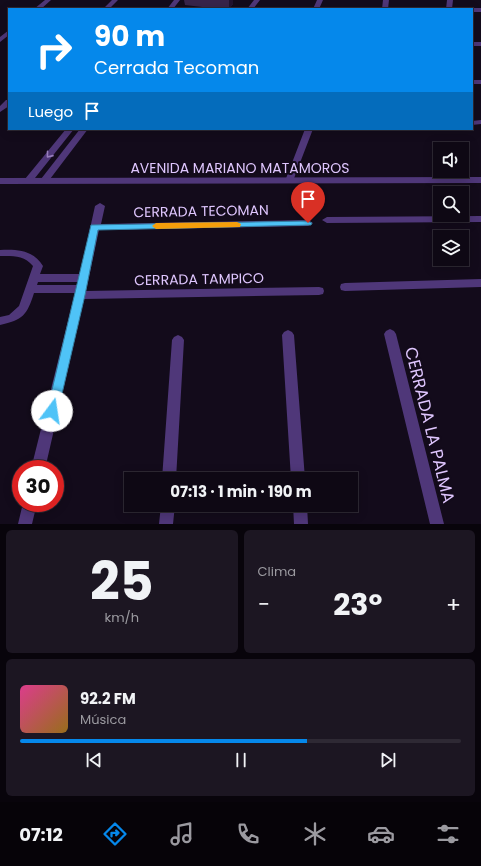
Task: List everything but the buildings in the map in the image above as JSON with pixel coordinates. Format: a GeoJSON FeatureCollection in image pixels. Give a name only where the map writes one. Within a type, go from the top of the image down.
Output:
{"type":"FeatureCollection","features":[{"type":"Feature","properties":{"kind":"street"},"geometry":{"type":"LineString","coordinates":[[38,8],[48,0]]}},
{"type":"Feature","properties":{"kind":"street"},"geometry":{"type":"LineString","coordinates":[[107,8],[115,0]]}},
{"type":"Feature","properties":{"kind":"street"},"geometry":{"type":"LineString","coordinates":[[171,8],[178,0]]}},
{"type":"Feature","properties":{"kind":"street"},"geometry":{"type":"LineString","coordinates":[[251,8],[257,0]]}},
{"type":"Feature","properties":{"kind":"street"},"geometry":{"type":"LineString","coordinates":[[0,40],[8,32]]}},
{"type":"Feature","properties":{"kind":"street"},"geometry":{"type":"LineString","coordinates":[[0,110],[8,103]]}},
{"type":"Feature","properties":{"kind":"street"},"geometry":{"type":"LineString","coordinates":[[28,181],[69,130]]}},
{"type":"Feature","properties":{"kind":"street"},"geometry":{"type":"LineString","coordinates":[[44,181],[83,130]]}},
{"type":"Feature","properties":{"kind":"street"},"geometry":{"type":"LineString","coordinates":[[289,181],[309,130]]}},
{"type":"Feature","properties":{"kind":"street","name":"AVENIDA MARIANO MATAMOROS"},"geometry":{"type":"LineString","coordinates":[[0,181],[481,180]]}},
{"type":"Feature","properties":{"kind":"street"},"geometry":{"type":"LineString","coordinates":[[40,460],[100,206]]}},
{"type":"Feature","properties":{"kind":"street"},"geometry":{"type":"LineString","coordinates":[[327,220],[481,219]]}},
{"type":"Feature","properties":{"kind":"street","name":"CERRADA TECOMAN"},"geometry":{"type":"LineString","coordinates":[[94,227],[308,223]]}},
{"type":"Feature","properties":{"kind":"street"},"geometry":{"type":"LineString","coordinates":[[0,253],[21,253],[33,258],[38,266],[24,308],[12,318],[0,321]]}},
{"type":"Feature","properties":{"kind":"street"},"geometry":{"type":"LineString","coordinates":[[35,278],[82,287]]}},
{"type":"Feature","properties":{"kind":"street"},"geometry":{"type":"LineString","coordinates":[[345,286],[481,283]]}},
{"type":"Feature","properties":{"kind":"street"},"geometry":{"type":"LineString","coordinates":[[31,289],[82,287]]}},
{"type":"Feature","properties":{"kind":"street","name":"CERRADA TAMPICO"},"geometry":{"type":"LineString","coordinates":[[82,287],[319,291]]}},
{"type":"Feature","properties":{"kind":"street","name":"CERRADA LA PALMA"},"geometry":{"type":"LineString","coordinates":[[390,334],[437,524]]}},
{"type":"Feature","properties":{"kind":"street"},"geometry":{"type":"LineString","coordinates":[[288,336],[298,472]]}},
{"type":"Feature","properties":{"kind":"street"},"geometry":{"type":"LineString","coordinates":[[169,472],[178,340]]}},
{"type":"Feature","properties":{"kind":"street"},"geometry":{"type":"LineString","coordinates":[[25,524],[28,512]]}},
{"type":"Feature","properties":{"kind":"street"},"geometry":{"type":"LineString","coordinates":[[166,524],[167,512]]}},
{"type":"Feature","properties":{"kind":"street"},"geometry":{"type":"LineString","coordinates":[[300,512],[301,524]]}},
{"type":"Feature","properties":{"kind":"slow traffic"},"geometry":{"type":"LineString","coordinates":[[156,226],[237,224]]}},
{"type":"Feature","properties":{"kind":"route"},"geometry":{"type":"LineString","coordinates":[[52,411],[80,295],[94,227],[308,223]]}}]}
